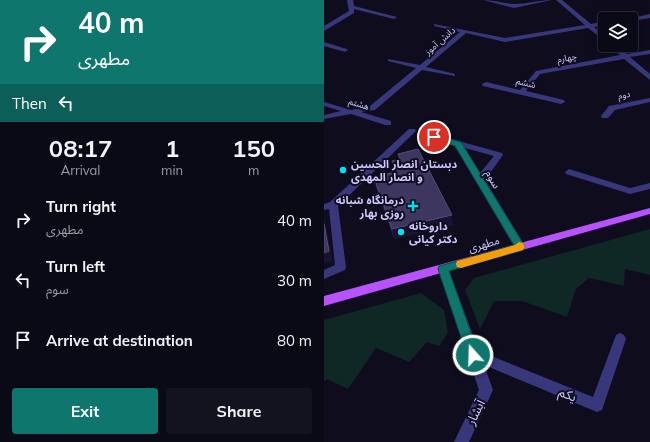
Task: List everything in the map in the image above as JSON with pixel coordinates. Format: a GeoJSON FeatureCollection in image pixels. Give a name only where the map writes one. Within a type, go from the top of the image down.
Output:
{"type":"FeatureCollection","features":[{"type":"Feature","properties":{"kind":"main road","name":"مطهری"},"geometry":{"type":"LineString","coordinates":[[324,302],[650,211]]}},
{"type":"Feature","properties":{"kind":"street"},"geometry":{"type":"LineString","coordinates":[[324,29],[352,12],[350,0]]}},
{"type":"Feature","properties":{"kind":"street"},"geometry":{"type":"LineString","coordinates":[[486,0],[514,6],[549,0]]}},
{"type":"Feature","properties":{"kind":"street"},"geometry":{"type":"LineString","coordinates":[[559,0],[598,34]]}},
{"type":"Feature","properties":{"kind":"street"},"geometry":{"type":"LineString","coordinates":[[352,7],[394,17]]}},
{"type":"Feature","properties":{"kind":"street"},"geometry":{"type":"LineString","coordinates":[[638,18],[650,16]]}},
{"type":"Feature","properties":{"kind":"street","name":"دانش آموز"},"geometry":{"type":"LineString","coordinates":[[324,117],[372,108],[465,31],[505,40],[598,24]]}},
{"type":"Feature","properties":{"kind":"street"},"geometry":{"type":"LineString","coordinates":[[436,25],[465,31]]}},
{"type":"Feature","properties":{"kind":"street"},"geometry":{"type":"LineString","coordinates":[[324,44],[345,50]]}},
{"type":"Feature","properties":{"kind":"street"},"geometry":{"type":"LineString","coordinates":[[620,52],[650,78]]}},
{"type":"Feature","properties":{"kind":"street","name":"چهارم"},"geometry":{"type":"LineString","coordinates":[[522,92],[538,72],[650,52]]}},
{"type":"Feature","properties":{"kind":"street"},"geometry":{"type":"LineString","coordinates":[[390,60],[453,75]]}},
{"type":"Feature","properties":{"kind":"street","name":"ششم"},"geometry":{"type":"LineString","coordinates":[[486,84],[562,102]]}},
{"type":"Feature","properties":{"kind":"street","name":"دوم"},"geometry":{"type":"LineString","coordinates":[[605,116],[612,108],[650,100]]}},
{"type":"Feature","properties":{"kind":"street","name":"هشتم"},"geometry":{"type":"LineString","coordinates":[[324,104],[388,123]]}},
{"type":"Feature","properties":{"kind":"street"},"geometry":{"type":"LineString","coordinates":[[324,275],[341,267],[329,206],[412,131]]}},
{"type":"Feature","properties":{"kind":"street"},"geometry":{"type":"LineString","coordinates":[[434,137],[499,155],[480,180]]}},
{"type":"Feature","properties":{"kind":"street","name":"سوم"},"geometry":{"type":"LineString","coordinates":[[458,144],[520,247]]}},
{"type":"Feature","properties":{"kind":"street"},"geometry":{"type":"LineString","coordinates":[[569,172],[630,191],[650,186]]}},
{"type":"Feature","properties":{"kind":"street","name":"آبشار"},"geometry":{"type":"LineString","coordinates":[[443,269],[486,390],[461,442]]}},
{"type":"Feature","properties":{"kind":"street","name":"یکم"},"geometry":{"type":"LineString","coordinates":[[473,355],[597,405],[620,339]]}},
{"type":"Feature","properties":{"kind":"green space"},"geometry":{"type":"Polygon","coordinates":[[[650,229],[650,275],[625,269],[624,286],[589,278],[576,289],[567,317],[522,301],[494,301],[480,329],[465,290],[474,278],[650,229]]]}},
{"type":"Feature","properties":{"kind":"green space"},"geometry":{"type":"Polygon","coordinates":[[[421,293],[444,310],[448,333],[439,346],[427,342],[409,362],[376,348],[348,389],[327,379],[324,382],[324,320],[421,293]]]}},
{"type":"Feature","properties":{"kind":"building","name":"درمانگاه شبانه روزی بهار"},"geometry":{"type":"Polygon","coordinates":[[[418,149],[452,215],[392,229],[374,177],[395,172],[392,161],[400,159],[398,154],[418,149]]]}},
{"type":"Feature","properties":{"kind":"building"},"geometry":{"type":"Polygon","coordinates":[[[324,224],[329,251],[324,253],[324,224]]]}},
{"type":"Feature","properties":{"kind":"slow traffic"},"geometry":{"type":"LineString","coordinates":[[461,264],[520,247],[519,246]]}},
{"type":"Feature","properties":{"kind":"place","name":"دبستان انصار الحسین و انصار المهدی"},"geometry":{"type":"Point","coordinates":[343,170]}},
{"type":"Feature","properties":{"kind":"place","name":"درمانگاه شبانه روزی بهار"},"geometry":{"type":"Point","coordinates":[413,206]}},
{"type":"Feature","properties":{"kind":"place","name":"داروخانه دکتر کیانی"},"geometry":{"type":"Point","coordinates":[401,232]}},
{"type":"Feature","properties":{"kind":"route"},"geometry":{"type":"LineString","coordinates":[[434,137],[458,144],[520,247],[443,269],[473,355]]}}]}
